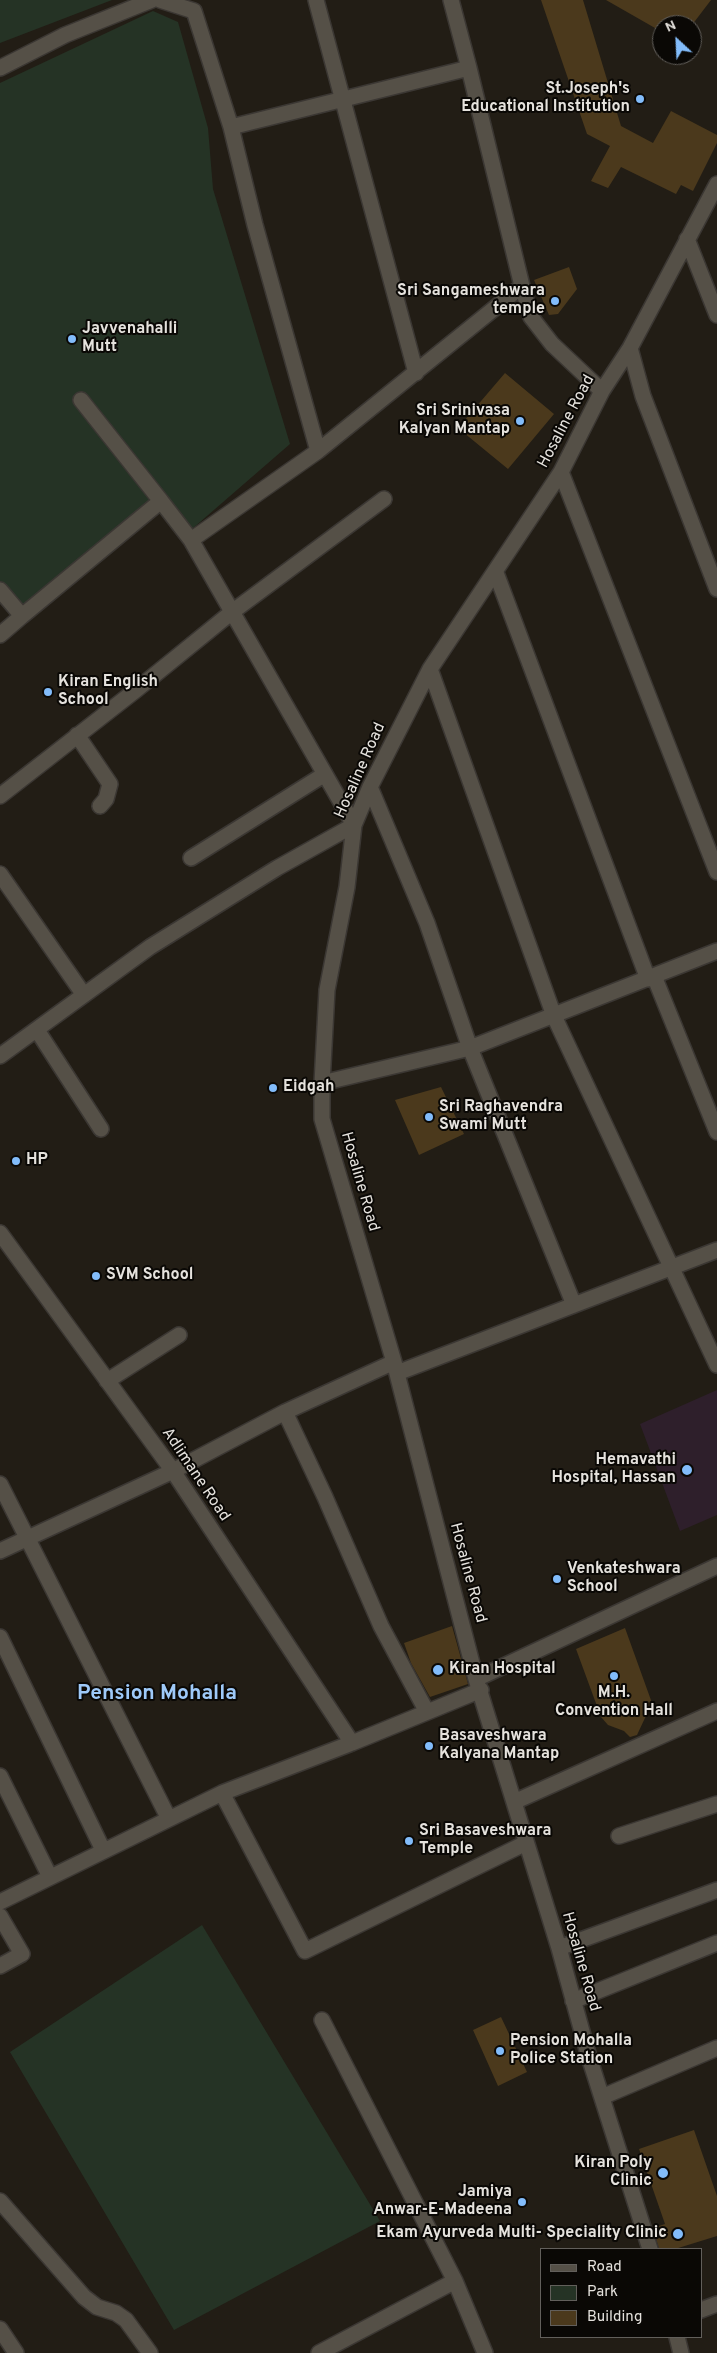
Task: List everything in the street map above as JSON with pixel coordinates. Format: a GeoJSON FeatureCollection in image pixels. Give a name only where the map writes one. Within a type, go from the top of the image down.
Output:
{"type":"FeatureCollection","features":[{"type":"Feature","properties":{"kind":"street"},"geometry":{"type":"LineString","coordinates":[[0,68],[65,35],[152,0]]}},
{"type":"Feature","properties":{"kind":"street"},"geometry":{"type":"LineString","coordinates":[[160,0],[194,11],[231,127],[255,225],[318,451]]}},
{"type":"Feature","properties":{"kind":"street"},"geometry":{"type":"LineString","coordinates":[[316,0],[416,373]]}},
{"type":"Feature","properties":{"kind":"street"},"geometry":{"type":"LineString","coordinates":[[451,0],[531,317],[552,344],[602,391]]}},
{"type":"Feature","properties":{"kind":"street"},"geometry":{"type":"LineString","coordinates":[[231,127],[469,68]]}},
{"type":"Feature","properties":{"kind":"street","name":"Hosaline Road"},"geometry":{"type":"LineString","coordinates":[[650,2248],[602,2097],[479,1684],[395,1367],[322,1119],[322,1083],[327,990],[347,887],[354,825],[370,787],[430,669],[496,573],[561,472],[602,391],[630,348],[717,184]]}},
{"type":"Feature","properties":{"kind":"street"},"geometry":{"type":"LineString","coordinates":[[687,239],[712,290],[717,315]]}},
{"type":"Feature","properties":{"kind":"street"},"geometry":{"type":"LineString","coordinates":[[191,540],[318,451],[522,286]]}},
{"type":"Feature","properties":{"kind":"street"},"geometry":{"type":"LineString","coordinates":[[630,348],[643,396],[717,589]]}},
{"type":"Feature","properties":{"kind":"street"},"geometry":{"type":"LineString","coordinates":[[1,1054],[37,1030],[150,947],[277,868],[354,825],[191,540],[81,400]]}},
{"type":"Feature","properties":{"kind":"street"},"geometry":{"type":"LineString","coordinates":[[561,472],[717,872]]}},
{"type":"Feature","properties":{"kind":"street"},"geometry":{"type":"LineString","coordinates":[[0,796],[232,612],[384,499]]}},
{"type":"Feature","properties":{"kind":"street"},"geometry":{"type":"LineString","coordinates":[[0,635],[161,501]]}},
{"type":"Feature","properties":{"kind":"street"},"geometry":{"type":"LineString","coordinates":[[496,573],[651,977],[717,1132]]}},
{"type":"Feature","properties":{"kind":"street"},"geometry":{"type":"LineString","coordinates":[[0,590],[22,616]]}},
{"type":"Feature","properties":{"kind":"street"},"geometry":{"type":"LineString","coordinates":[[430,669],[554,1016],[716,1361]]}},
{"type":"Feature","properties":{"kind":"street"},"geometry":{"type":"LineString","coordinates":[[77,735],[110,784],[106,799],[100,806]]}},
{"type":"Feature","properties":{"kind":"street"},"geometry":{"type":"LineString","coordinates":[[191,858],[325,774]]}},
{"type":"Feature","properties":{"kind":"street"},"geometry":{"type":"LineString","coordinates":[[370,787],[427,923],[470,1048],[574,1304]]}},
{"type":"Feature","properties":{"kind":"street"},"geometry":{"type":"LineString","coordinates":[[0,874],[84,995]]}},
{"type":"Feature","properties":{"kind":"street"},"geometry":{"type":"LineString","coordinates":[[322,1083],[470,1048],[717,951]]}},
{"type":"Feature","properties":{"kind":"street"},"geometry":{"type":"LineString","coordinates":[[37,1030],[101,1129]]}},
{"type":"Feature","properties":{"kind":"street","name":"Adlimane Road"},"geometry":{"type":"LineString","coordinates":[[0,1233],[173,1471],[352,1743]]}},
{"type":"Feature","properties":{"kind":"street"},"geometry":{"type":"LineString","coordinates":[[0,1551],[173,1471],[285,1412],[395,1367],[574,1304],[717,1250]]}},
{"type":"Feature","properties":{"kind":"street"},"geometry":{"type":"LineString","coordinates":[[107,1380],[179,1335]]}},
{"type":"Feature","properties":{"kind":"street"},"geometry":{"type":"LineString","coordinates":[[285,1412],[325,1497],[381,1626],[427,1712]]}},
{"type":"Feature","properties":{"kind":"street"},"geometry":{"type":"LineString","coordinates":[[0,1484],[169,1818]]}},
{"type":"Feature","properties":{"kind":"street"},"geometry":{"type":"LineString","coordinates":[[0,1902],[103,1850],[222,1794],[427,1712],[479,1684],[717,1566]]}},
{"type":"Feature","properties":{"kind":"street"},"geometry":{"type":"LineString","coordinates":[[0,1637],[103,1850]]}},
{"type":"Feature","properties":{"kind":"street"},"geometry":{"type":"LineString","coordinates":[[514,1802],[717,1711]]}},
{"type":"Feature","properties":{"kind":"street"},"geometry":{"type":"LineString","coordinates":[[0,1776],[50,1877]]}},
{"type":"Feature","properties":{"kind":"street"},"geometry":{"type":"LineString","coordinates":[[222,1794],[305,1951],[526,1842]]}},
{"type":"Feature","properties":{"kind":"street"},"geometry":{"type":"LineString","coordinates":[[619,1836],[717,1804]]}},
{"type":"Feature","properties":{"kind":"street"},"geometry":{"type":"LineString","coordinates":[[559,1948],[717,1890]]}},
{"type":"Feature","properties":{"kind":"street"},"geometry":{"type":"LineString","coordinates":[[0,1916],[22,1954],[0,1966]]}},
{"type":"Feature","properties":{"kind":"street"},"geometry":{"type":"LineString","coordinates":[[573,2001],[717,1943]]}},
{"type":"Feature","properties":{"kind":"street"},"geometry":{"type":"LineString","coordinates":[[322,2020],[455,2281],[485,2353]]}},
{"type":"Feature","properties":{"kind":"street"},"geometry":{"type":"LineString","coordinates":[[602,2097],[717,2048]]}},
{"type":"Feature","properties":{"kind":"street"},"geometry":{"type":"LineString","coordinates":[[0,2201],[84,2297],[97,2306],[116,2313],[126,2320],[150,2353]]}},
{"type":"Feature","properties":{"kind":"street"},"geometry":{"type":"LineString","coordinates":[[319,2353],[455,2281]]}},
{"type":"Feature","properties":{"kind":"street"},"geometry":{"type":"LineString","coordinates":[[702,2310],[717,2304]]}},
{"type":"Feature","properties":{"kind":"street"},"geometry":{"type":"LineString","coordinates":[[0,2329],[16,2353]]}},
{"type":"Feature","properties":{"kind":"street"},"geometry":{"type":"LineString","coordinates":[[677,2338],[681,2353]]}},
{"type":"Feature","properties":{"kind":"shaded area","name":"Hemavathi Hospital, Hassan"},"geometry":{"type":"Polygon","coordinates":[[[717,1390],[717,1515],[680,1531],[640,1424],[717,1390]]]}},
{"type":"Feature","properties":{"kind":"green space"},"geometry":{"type":"Polygon","coordinates":[[[0,0],[112,0],[0,43],[0,0]]]}},
{"type":"Feature","properties":{"kind":"green space"},"geometry":{"type":"Polygon","coordinates":[[[153,11],[178,22],[208,128],[213,189],[290,444],[192,529],[150,500],[24,606],[0,585],[0,83],[153,11]]]}},
{"type":"Feature","properties":{"kind":"green space"},"geometry":{"type":"Polygon","coordinates":[[[202,1925],[380,2221],[174,2330],[10,2052],[202,1925]]]}},
{"type":"Feature","properties":{"kind":"building"},"geometry":{"type":"Polygon","coordinates":[[[541,0],[583,0],[621,126],[653,143],[671,111],[717,135],[717,143],[693,191],[681,185],[676,194],[621,167],[608,188],[591,181],[610,146],[587,134],[541,0]]]}},
{"type":"Feature","properties":{"kind":"building"},"geometry":{"type":"Polygon","coordinates":[[[606,0],[711,0],[700,15],[652,15],[652,26],[606,0]]]}},
{"type":"Feature","properties":{"kind":"building","name":"Sri Sangameshwara temple"},"geometry":{"type":"Polygon","coordinates":[[[569,267],[577,289],[558,314],[549,315],[534,280],[569,267]]]}},
{"type":"Feature","properties":{"kind":"building"},"geometry":{"type":"Polygon","coordinates":[[[505,373],[554,414],[508,469],[458,428],[505,373]]]}},
{"type":"Feature","properties":{"kind":"building","name":"Sri Raghavendra Swami Mutt"},"geometry":{"type":"Polygon","coordinates":[[[441,1087],[464,1134],[419,1155],[395,1100],[441,1087]]]}},
{"type":"Feature","properties":{"kind":"building"},"geometry":{"type":"Polygon","coordinates":[[[452,1626],[468,1684],[430,1697],[411,1663],[404,1643],[452,1626]]]}},
{"type":"Feature","properties":{"kind":"building","name":"M.H. Convention Hall"},"geometry":{"type":"Polygon","coordinates":[[[625,1628],[652,1703],[637,1735],[630,1737],[624,1731],[608,1725],[601,1717],[576,1649],[625,1628]]]}},
{"type":"Feature","properties":{"kind":"building","name":"Pension Mohalla Police Station"},"geometry":{"type":"Polygon","coordinates":[[[501,2017],[527,2072],[498,2086],[473,2030],[501,2017]]]}},
{"type":"Feature","properties":{"kind":"building"},"geometry":{"type":"Polygon","coordinates":[[[694,2130],[717,2196],[717,2236],[678,2248],[659,2248],[653,2228],[665,2224],[639,2149],[694,2130]]]}},
{"type":"Feature","properties":{"kind":"place","name":"St.Joseph's Educational Institution"},"geometry":{"type":"Point","coordinates":[640,99]}},
{"type":"Feature","properties":{"kind":"place","name":"Sri Sangameshwara temple"},"geometry":{"type":"Point","coordinates":[555,301]}},
{"type":"Feature","properties":{"kind":"place","name":"Javvenahalli Mutt"},"geometry":{"type":"Point","coordinates":[72,339]}},
{"type":"Feature","properties":{"kind":"place","name":"Sri Srinivasa Kalyan Mantap"},"geometry":{"type":"Point","coordinates":[520,421]}},
{"type":"Feature","properties":{"kind":"place","name":"Kiran English School"},"geometry":{"type":"Point","coordinates":[48,692]}},
{"type":"Feature","properties":{"kind":"place","name":"Eidgah"},"geometry":{"type":"Point","coordinates":[273,1088]}},
{"type":"Feature","properties":{"kind":"place","name":"Sri Raghavendra Swami Mutt"},"geometry":{"type":"Point","coordinates":[429,1117]}},
{"type":"Feature","properties":{"kind":"place","name":"HP"},"geometry":{"type":"Point","coordinates":[16,1161]}},
{"type":"Feature","properties":{"kind":"place","name":"SVM School"},"geometry":{"type":"Point","coordinates":[96,1276]}},
{"type":"Feature","properties":{"kind":"place","name":"Hemavathi Hospital, Hassan"},"geometry":{"type":"Point","coordinates":[687,1470]}},
{"type":"Feature","properties":{"kind":"place","name":"Venkateshwara School"},"geometry":{"type":"Point","coordinates":[557,1579]}},
{"type":"Feature","properties":{"kind":"place","name":"Kiran Hospital"},"geometry":{"type":"Point","coordinates":[438,1670]}},
{"type":"Feature","properties":{"kind":"place","name":"M.H. Convention Hall"},"geometry":{"type":"Point","coordinates":[614,1676]}},
{"type":"Feature","properties":{"kind":"place","name":"Basaveshwara Kalyana Mantap"},"geometry":{"type":"Point","coordinates":[429,1746]}},
{"type":"Feature","properties":{"kind":"place","name":"Sri Basaveshwara Temple"},"geometry":{"type":"Point","coordinates":[409,1841]}},
{"type":"Feature","properties":{"kind":"place","name":"Pension Mohalla Police Station"},"geometry":{"type":"Point","coordinates":[500,2051]}},
{"type":"Feature","properties":{"kind":"place","name":"Kiran Poly Clinic"},"geometry":{"type":"Point","coordinates":[663,2173]}},
{"type":"Feature","properties":{"kind":"place","name":"Jamiya Anwar-E-Madeena"},"geometry":{"type":"Point","coordinates":[522,2202]}},
{"type":"Feature","properties":{"kind":"place","name":"Ekam Ayurveda Multi- Speciality Clinic"},"geometry":{"type":"Point","coordinates":[678,2234]}},
{"type":"Feature","properties":{"kind":"district","name":"Pension Mohalla"},"geometry":{"type":"Point","coordinates":[157,1695]}}]}
